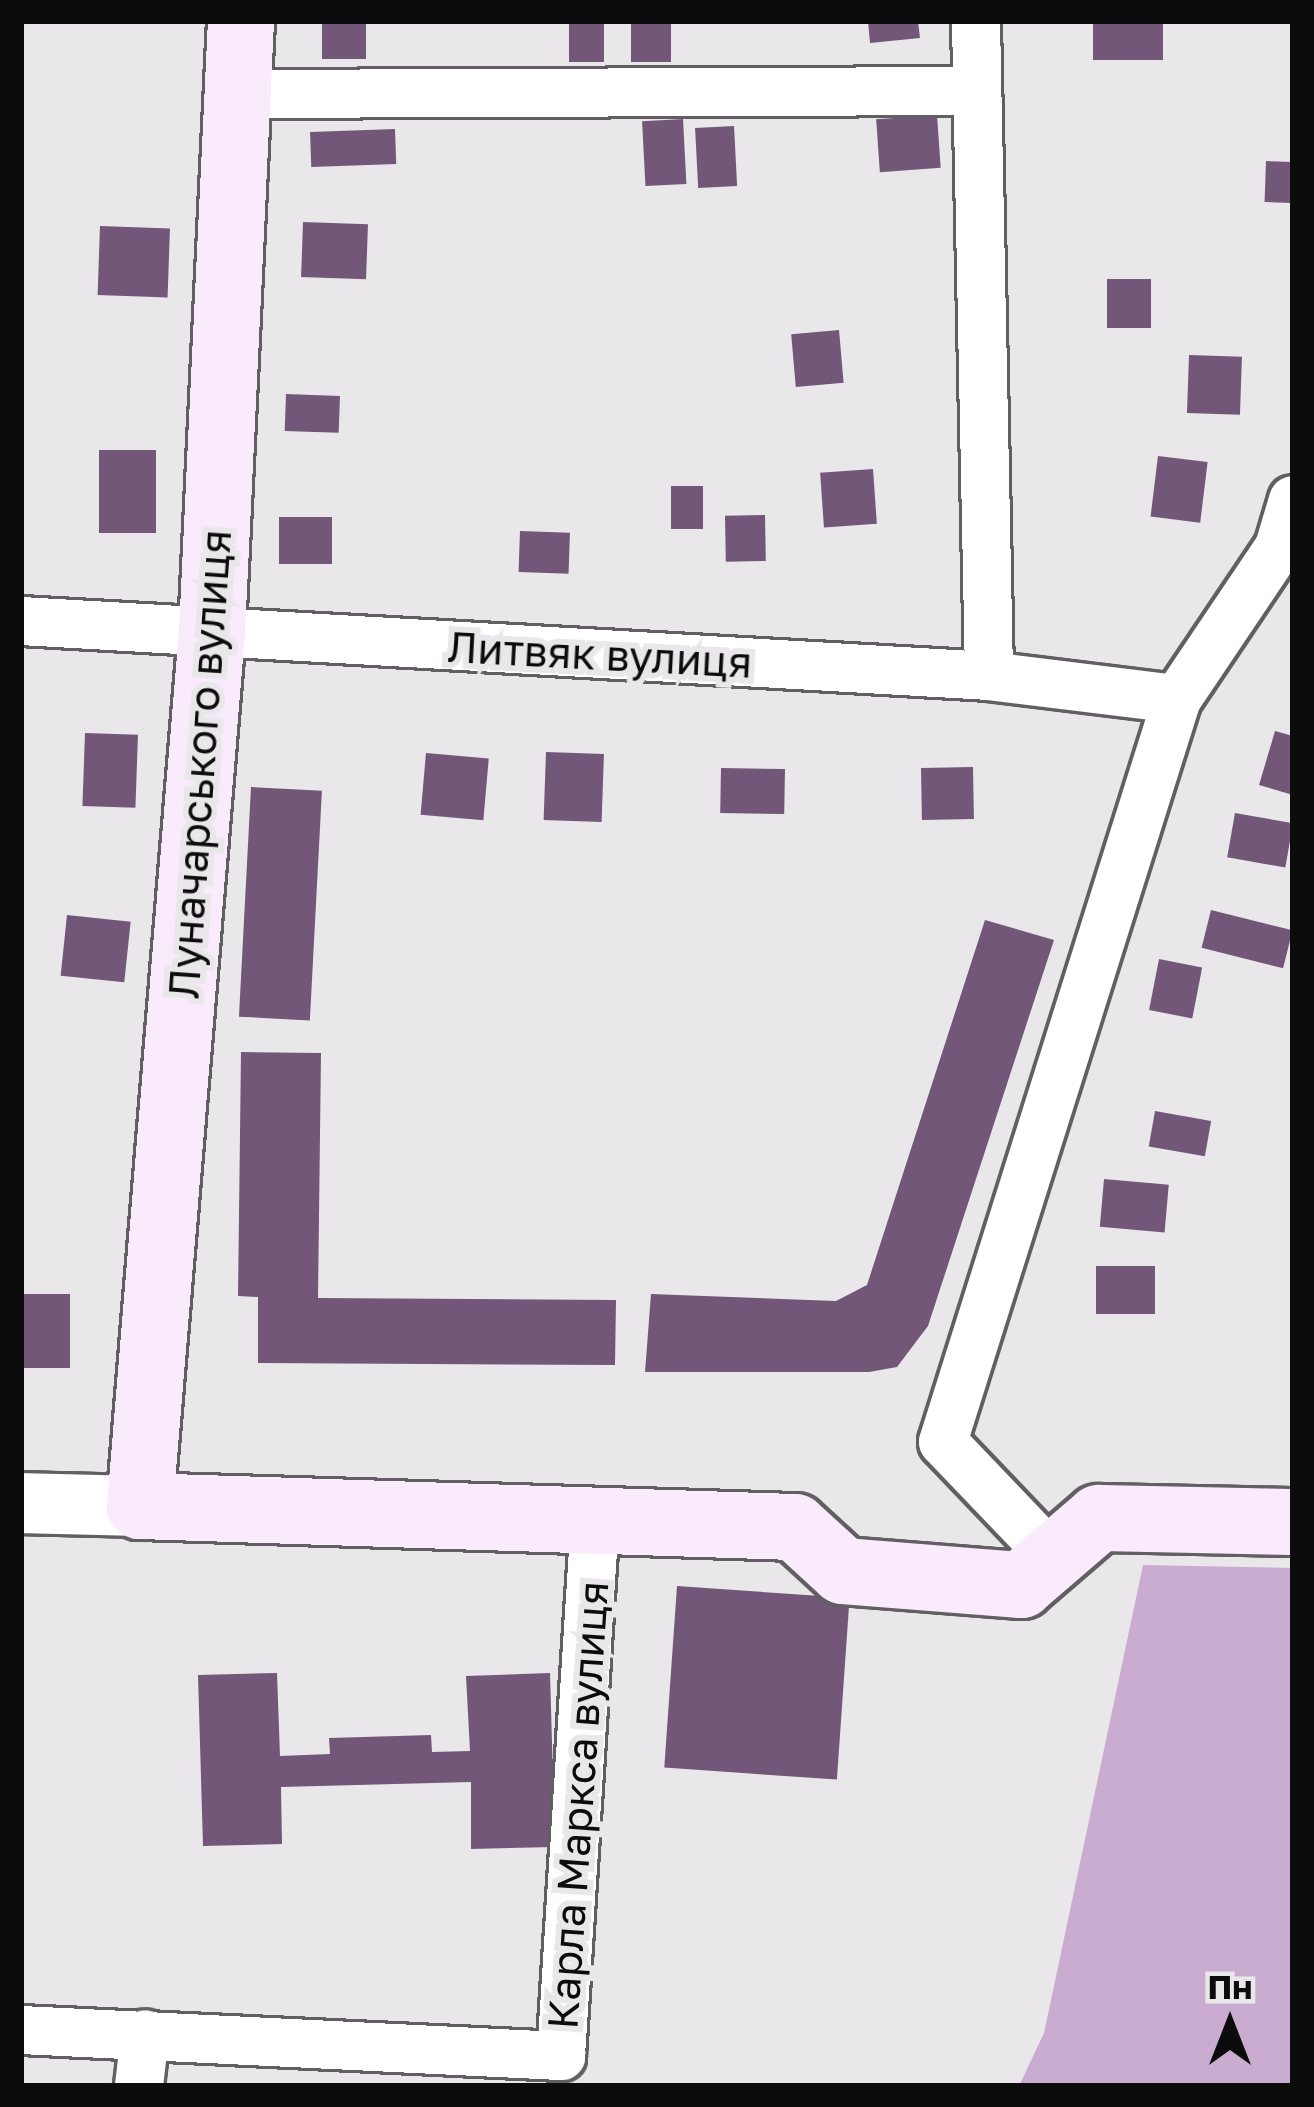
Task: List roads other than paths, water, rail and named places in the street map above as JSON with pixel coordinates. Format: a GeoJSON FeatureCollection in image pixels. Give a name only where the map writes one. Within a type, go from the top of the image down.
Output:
{"type":"FeatureCollection","features":[{"type":"Feature","properties":{"kind":"main road","name":"Луначарського вулиця"},"geometry":{"type":"LineString","coordinates":[[140,1506],[212,632],[241,21]]}},
{"type":"Feature","properties":{"kind":"main road","name":"Карла Маркса вулиця"},"geometry":{"type":"LineString","coordinates":[[140,1506],[795,1527],[843,1571],[1021,1585],[1076,1538]]}},
{"type":"Feature","properties":{"kind":"main road"},"geometry":{"type":"LineString","coordinates":[[1076,1538],[1293,1522]]}},
{"type":"Feature","properties":{"kind":"street"},"geometry":{"type":"LineString","coordinates":[[976,21],[988,676]]}},
{"type":"Feature","properties":{"kind":"street"},"geometry":{"type":"LineString","coordinates":[[237,94],[976,91]]}},
{"type":"Feature","properties":{"kind":"street"},"geometry":{"type":"LineString","coordinates":[[1076,1538],[943,1442],[1177,699],[1279,548],[1293,500]]}},
{"type":"Feature","properties":{"kind":"street","name":"Литвяк вулиця"},"geometry":{"type":"LineString","coordinates":[[21,621],[988,676],[1177,699]]}},
{"type":"Feature","properties":{"kind":"street","name":"Карла Маркса вулиця"},"geometry":{"type":"LineString","coordinates":[[21,1504],[140,1506]]}},
{"type":"Feature","properties":{"kind":"street","name":"Карла Маркса вулиця"},"geometry":{"type":"LineString","coordinates":[[21,2030],[561,2056],[595,1518]]}},
{"type":"Feature","properties":{"kind":"street"},"geometry":{"type":"LineString","coordinates":[[139,2086],[145,2033]]}}]}
